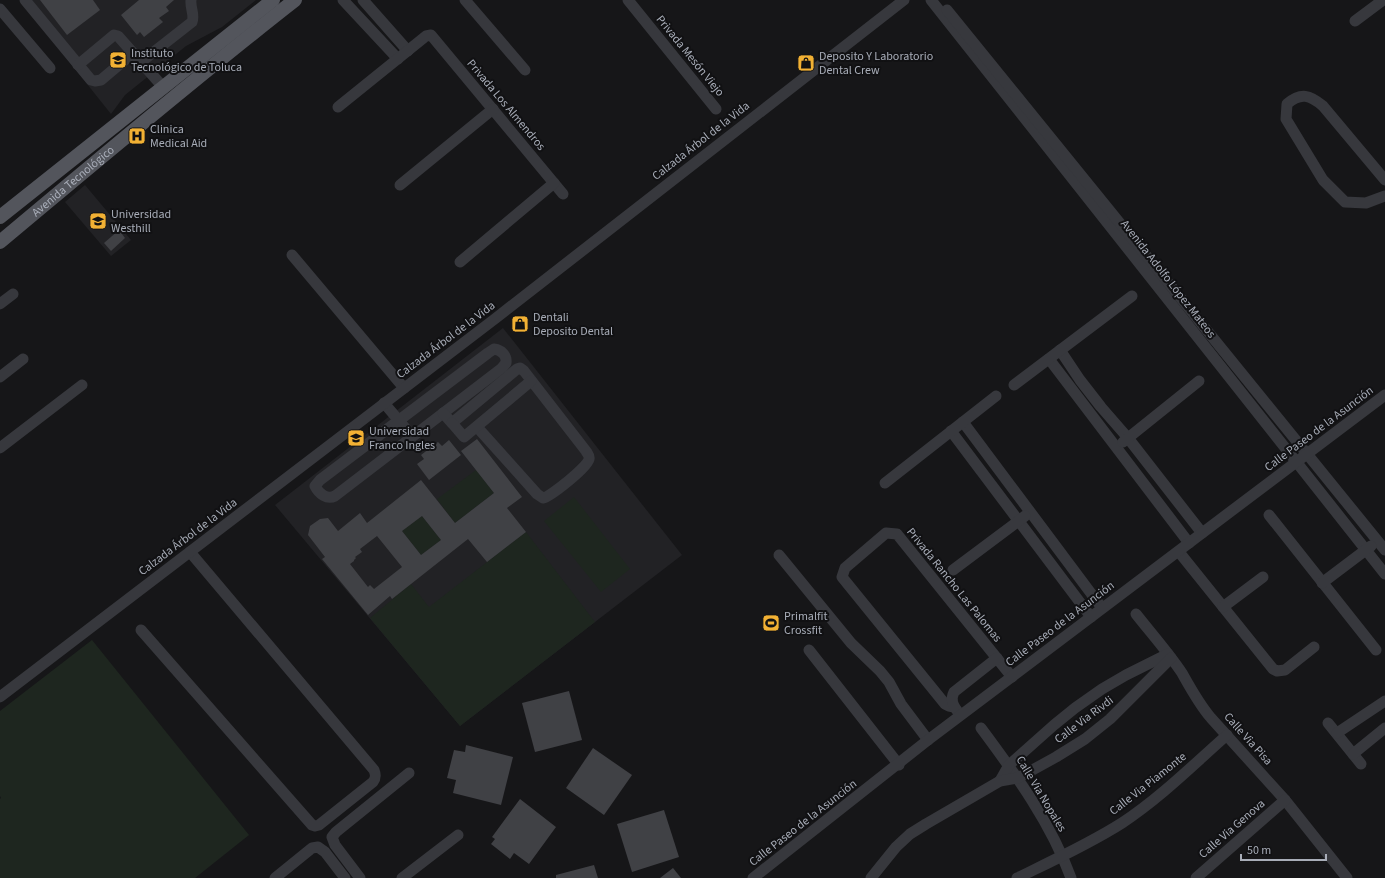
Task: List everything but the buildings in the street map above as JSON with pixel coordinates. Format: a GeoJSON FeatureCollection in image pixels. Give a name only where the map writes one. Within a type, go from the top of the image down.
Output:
{"type":"FeatureCollection","features":[{"type":"Feature","properties":{"kind":"main road","name":"Avenida Tecnológico"},"geometry":{"type":"LineString","coordinates":[[0,217],[273,0]]}},
{"type":"Feature","properties":{"kind":"main road","name":"Avenida Tecnológico"},"geometry":{"type":"LineString","coordinates":[[0,242],[135,128],[234,47],[295,0]]}},
{"type":"Feature","properties":{"kind":"street"},"geometry":{"type":"LineString","coordinates":[[25,0],[91,80],[101,80],[133,53]]}},
{"type":"Feature","properties":{"kind":"street"},"geometry":{"type":"LineString","coordinates":[[141,62],[192,22],[193,17],[191,0]]}},
{"type":"Feature","properties":{"kind":"street"},"geometry":{"type":"LineString","coordinates":[[342,0],[398,59]]}},
{"type":"Feature","properties":{"kind":"street"},"geometry":{"type":"LineString","coordinates":[[338,107],[408,51],[363,0]]}},
{"type":"Feature","properties":{"kind":"street"},"geometry":{"type":"LineString","coordinates":[[465,0],[525,70]]}},
{"type":"Feature","properties":{"kind":"street","name":"Privada Mesón Viejo"},"geometry":{"type":"LineString","coordinates":[[628,0],[716,109]]}},
{"type":"Feature","properties":{"kind":"street","name":"Calzada Árbol de la Vida"},"geometry":{"type":"LineString","coordinates":[[0,698],[404,388],[904,0]]}},
{"type":"Feature","properties":{"kind":"street","name":"Avenida Adolfo López Mateos"},"geometry":{"type":"LineString","coordinates":[[931,0],[1385,574]]}},
{"type":"Feature","properties":{"kind":"street","name":"Avenida Adolfo López Mateos"},"geometry":{"type":"LineString","coordinates":[[939,0],[1385,550]]}},
{"type":"Feature","properties":{"kind":"street"},"geometry":{"type":"LineString","coordinates":[[1355,21],[1382,0]]}},
{"type":"Feature","properties":{"kind":"street"},"geometry":{"type":"LineString","coordinates":[[0,9],[50,68]]}},
{"type":"Feature","properties":{"kind":"street"},"geometry":{"type":"LineString","coordinates":[[377,36],[386,26]]}},
{"type":"Feature","properties":{"kind":"street"},"geometry":{"type":"LineString","coordinates":[[78,65],[114,35],[118,36],[163,87]]}},
{"type":"Feature","properties":{"kind":"street","name":"Privada Los Almendros"},"geometry":{"type":"LineString","coordinates":[[408,51],[428,35],[432,36],[562,194]]}},
{"type":"Feature","properties":{"kind":"street"},"geometry":{"type":"LineString","coordinates":[[1385,180],[1323,106],[1314,98],[1306,96],[1294,97],[1287,104],[1286,119],[1323,180],[1345,202],[1366,204],[1385,196]]}},
{"type":"Feature","properties":{"kind":"street"},"geometry":{"type":"LineString","coordinates":[[400,185],[493,109]]}},
{"type":"Feature","properties":{"kind":"street"},"geometry":{"type":"LineString","coordinates":[[460,262],[554,183]]}},
{"type":"Feature","properties":{"kind":"street"},"geometry":{"type":"LineString","coordinates":[[292,255],[404,388]]}},
{"type":"Feature","properties":{"kind":"street"},"geometry":{"type":"LineString","coordinates":[[0,304],[13,294]]}},
{"type":"Feature","properties":{"kind":"street"},"geometry":{"type":"LineString","coordinates":[[1014,385],[1132,296]]}},
{"type":"Feature","properties":{"kind":"street"},"geometry":{"type":"LineString","coordinates":[[494,349],[500,351],[506,358],[506,363],[443,413],[336,496],[331,498],[326,497],[318,491],[315,486],[320,480],[491,350],[494,349]]}},
{"type":"Feature","properties":{"kind":"street"},"geometry":{"type":"LineString","coordinates":[[1060,350],[1092,396],[1128,438],[1202,533]]}},
{"type":"Feature","properties":{"kind":"street"},"geometry":{"type":"LineString","coordinates":[[0,377],[23,358]]}},
{"type":"Feature","properties":{"kind":"street"},"geometry":{"type":"LineString","coordinates":[[1049,359],[1189,543]]}},
{"type":"Feature","properties":{"kind":"street"},"geometry":{"type":"LineString","coordinates":[[452,423],[517,369],[521,369],[590,458],[589,461],[577,473],[551,495],[544,498],[537,494],[477,427]]}},
{"type":"Feature","properties":{"kind":"street"},"geometry":{"type":"LineString","coordinates":[[443,413],[464,437],[531,381]]}},
{"type":"Feature","properties":{"kind":"street"},"geometry":{"type":"LineString","coordinates":[[1117,447],[1199,381]]}},
{"type":"Feature","properties":{"kind":"street"},"geometry":{"type":"LineString","coordinates":[[0,448],[82,385]]}},
{"type":"Feature","properties":{"kind":"street","name":"Calle Paseo de la Asunción"},"geometry":{"type":"LineString","coordinates":[[753,878],[899,765],[958,711],[1012,677],[1385,395]]}},
{"type":"Feature","properties":{"kind":"street"},"geometry":{"type":"LineString","coordinates":[[885,483],[996,396]]}},
{"type":"Feature","properties":{"kind":"street"},"geometry":{"type":"LineString","coordinates":[[384,403],[412,436]]}},
{"type":"Feature","properties":{"kind":"street"},"geometry":{"type":"LineString","coordinates":[[963,422],[1102,608]]}},
{"type":"Feature","properties":{"kind":"street"},"geometry":{"type":"LineString","coordinates":[[951,431],[1091,618]]}},
{"type":"Feature","properties":{"kind":"street"},"geometry":{"type":"LineString","coordinates":[[953,570],[1030,512]]}},
{"type":"Feature","properties":{"kind":"street"},"geometry":{"type":"LineString","coordinates":[[1269,515],[1376,650]]}},
{"type":"Feature","properties":{"kind":"street","name":"Privada Rancho Las Palomas"},"geometry":{"type":"LineString","coordinates":[[958,711],[945,704],[842,577],[845,568],[886,533],[897,534],[1012,677]]}},
{"type":"Feature","properties":{"kind":"street"},"geometry":{"type":"LineString","coordinates":[[1322,583],[1378,541]]}},
{"type":"Feature","properties":{"kind":"street"},"geometry":{"type":"LineString","coordinates":[[141,630],[312,825],[319,825],[376,779],[374,770],[190,552]]}},
{"type":"Feature","properties":{"kind":"street"},"geometry":{"type":"LineString","coordinates":[[1178,552],[1273,669],[1277,671],[1285,670],[1314,647]]}},
{"type":"Feature","properties":{"kind":"street"},"geometry":{"type":"LineString","coordinates":[[778,555],[851,643],[880,671],[889,682],[901,704],[928,740]]}},
{"type":"Feature","properties":{"kind":"street"},"geometry":{"type":"LineString","coordinates":[[1223,607],[1263,577]]}},
{"type":"Feature","properties":{"kind":"street","name":"Calle Via Pisa"},"geometry":{"type":"LineString","coordinates":[[1136,614],[1182,674],[1199,704],[1285,800],[1341,876]]}},
{"type":"Feature","properties":{"kind":"street"},"geometry":{"type":"LineString","coordinates":[[809,650],[899,765]]}},
{"type":"Feature","properties":{"kind":"street","name":"Calle Via Rivdi"},"geometry":{"type":"LineString","coordinates":[[1000,781],[1009,765],[1054,724],[1075,708],[1108,686],[1169,656]]}},
{"type":"Feature","properties":{"kind":"street","name":"Calle Via Rivdi"},"geometry":{"type":"LineString","coordinates":[[871,878],[891,852],[910,834],[1000,781],[1018,778],[1085,739],[1115,715],[1169,656]]}},
{"type":"Feature","properties":{"kind":"street"},"geometry":{"type":"LineString","coordinates":[[958,711],[952,701],[954,692],[997,658]]}},
{"type":"Feature","properties":{"kind":"street"},"geometry":{"type":"LineString","coordinates":[[1337,733],[1385,701]]}},
{"type":"Feature","properties":{"kind":"street"},"geometry":{"type":"LineString","coordinates":[[1328,723],[1362,764]]}},
{"type":"Feature","properties":{"kind":"street","name":"Calle Via Nopales"},"geometry":{"type":"LineString","coordinates":[[981,728],[1009,765],[1038,810],[1062,856],[1071,878]]}},
{"type":"Feature","properties":{"kind":"street"},"geometry":{"type":"LineString","coordinates":[[1353,754],[1385,728]]}},
{"type":"Feature","properties":{"kind":"street","name":"Calle Via Piamonte"},"geometry":{"type":"LineString","coordinates":[[1017,878],[1062,856],[1121,823],[1153,800],[1227,735]]}},
{"type":"Feature","properties":{"kind":"street"},"geometry":{"type":"LineString","coordinates":[[360,878],[335,845],[332,837],[336,832],[409,773]]}},
{"type":"Feature","properties":{"kind":"street","name":"Calle Via Genova"},"geometry":{"type":"LineString","coordinates":[[1196,878],[1285,800]]}},
{"type":"Feature","properties":{"kind":"street"},"geometry":{"type":"LineString","coordinates":[[402,878],[458,835]]}},
{"type":"Feature","properties":{"kind":"street"},"geometry":{"type":"LineString","coordinates":[[275,878],[312,848],[318,847],[325,852],[345,878]]}},
{"type":"Feature","properties":{"kind":"shaded area","name":"Instituto Tecnológico de Toluca"},"geometry":{"type":"Polygon","coordinates":[[[20,0],[256,0],[222,27],[186,46],[125,95],[111,114],[20,0]]]}},
{"type":"Feature","properties":{"kind":"shaded area","name":"Universidad Westhill"},"geometry":{"type":"Polygon","coordinates":[[[85,185],[131,240],[111,256],[65,202],[85,185]]]}},
{"type":"Feature","properties":{"kind":"shaded area"},"geometry":{"type":"Polygon","coordinates":[[[503,328],[682,555],[460,726],[275,505],[503,328]]]}},
{"type":"Feature","properties":{"kind":"shaded area"},"geometry":{"type":"Polygon","coordinates":[[[476,470],[494,493],[455,523],[437,499],[476,470]]]}},
{"type":"Feature","properties":{"kind":"shaded area"},"geometry":{"type":"Polygon","coordinates":[[[574,497],[630,569],[601,592],[544,521],[574,497]]]}},
{"type":"Feature","properties":{"kind":"shaded area"},"geometry":{"type":"Polygon","coordinates":[[[422,516],[441,540],[421,555],[402,531],[422,516]]]}},
{"type":"Feature","properties":{"kind":"shaded area"},"geometry":{"type":"Polygon","coordinates":[[[526,532],[595,622],[460,726],[370,618],[411,584],[429,607],[526,532]]]}},
{"type":"Feature","properties":{"kind":"shaded area"},"geometry":{"type":"Polygon","coordinates":[[[92,640],[249,835],[195,878],[0,878],[0,711],[92,640]]]}},
{"type":"Feature","properties":{"kind":"place","name":"Instituto Tecnológico de Toluca"},"geometry":{"type":"Point","coordinates":[118,60]}},
{"type":"Feature","properties":{"kind":"place","name":"Deposito Y Laboratorio Dental Crew"},"geometry":{"type":"Point","coordinates":[806,63]}},
{"type":"Feature","properties":{"kind":"place","name":"Clinica Medical Aid"},"geometry":{"type":"Point","coordinates":[137,136]}},
{"type":"Feature","properties":{"kind":"place","name":"Universidad Westhill"},"geometry":{"type":"Point","coordinates":[98,221]}},
{"type":"Feature","properties":{"kind":"place","name":"Dentali Deposito Dental"},"geometry":{"type":"Point","coordinates":[520,324]}},
{"type":"Feature","properties":{"kind":"place","name":"Universidad Franco Ingles"},"geometry":{"type":"Point","coordinates":[356,438]}},
{"type":"Feature","properties":{"kind":"place","name":"Primalfit Crossfit"},"geometry":{"type":"Point","coordinates":[771,623]}}]}
